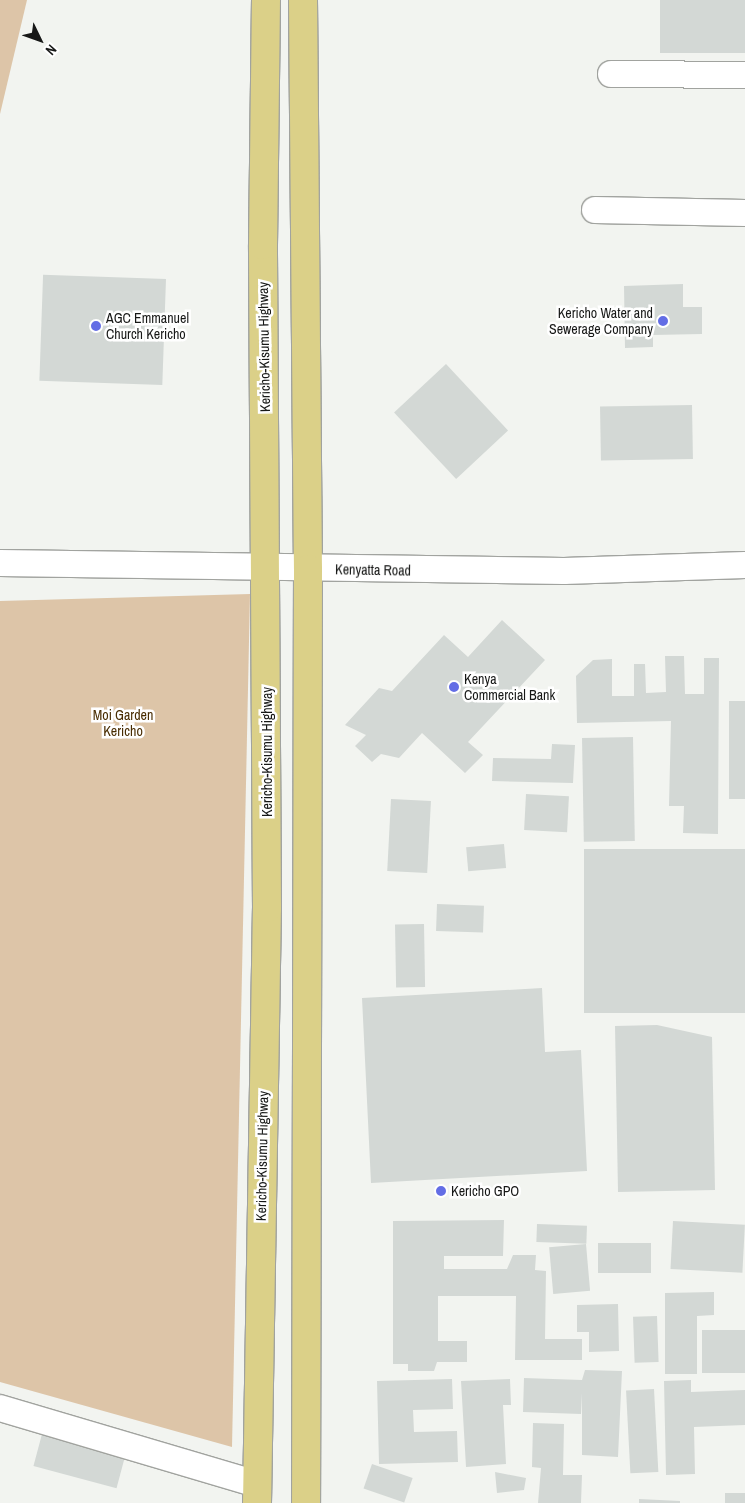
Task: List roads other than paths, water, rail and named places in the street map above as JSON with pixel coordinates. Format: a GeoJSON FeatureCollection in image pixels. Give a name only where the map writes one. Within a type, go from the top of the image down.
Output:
{"type":"FeatureCollection","features":[{"type":"Feature","properties":{"kind":"highway","name":"Kericho-Kisumu Highway"},"geometry":{"type":"LineString","coordinates":[[257,1494],[267,908],[263,245],[266,0]]}},
{"type":"Feature","properties":{"kind":"highway"},"geometry":{"type":"LineString","coordinates":[[303,0],[308,569],[306,1503]]}},
{"type":"Feature","properties":{"kind":"street"},"geometry":{"type":"LineString","coordinates":[[611,74],[745,75]]}},
{"type":"Feature","properties":{"kind":"street"},"geometry":{"type":"LineString","coordinates":[[594,210],[745,214]]}},
{"type":"Feature","properties":{"kind":"street","name":"Kenyatta Road"},"geometry":{"type":"LineString","coordinates":[[0,563],[308,569],[564,571],[745,565]]}},
{"type":"Feature","properties":{"kind":"street"},"geometry":{"type":"LineString","coordinates":[[0,1408],[257,1494]]}},
{"type":"Feature","properties":{"kind":"place","name":"Kericho Water and Sewerage Company"},"geometry":{"type":"Point","coordinates":[663,321]}},
{"type":"Feature","properties":{"kind":"place","name":"AGC Emmanuel Church Kericho"},"geometry":{"type":"Point","coordinates":[96,326]}},
{"type":"Feature","properties":{"kind":"place","name":"Kenya Commercial Bank"},"geometry":{"type":"Point","coordinates":[454,687]}},
{"type":"Feature","properties":{"kind":"place","name":"Kericho GPO"},"geometry":{"type":"Point","coordinates":[441,1191]}},
{"type":"Feature","properties":{"kind":"park label","name":"Moi Garden Kericho"},"geometry":{"type":"Point","coordinates":[123,724]}}]}
